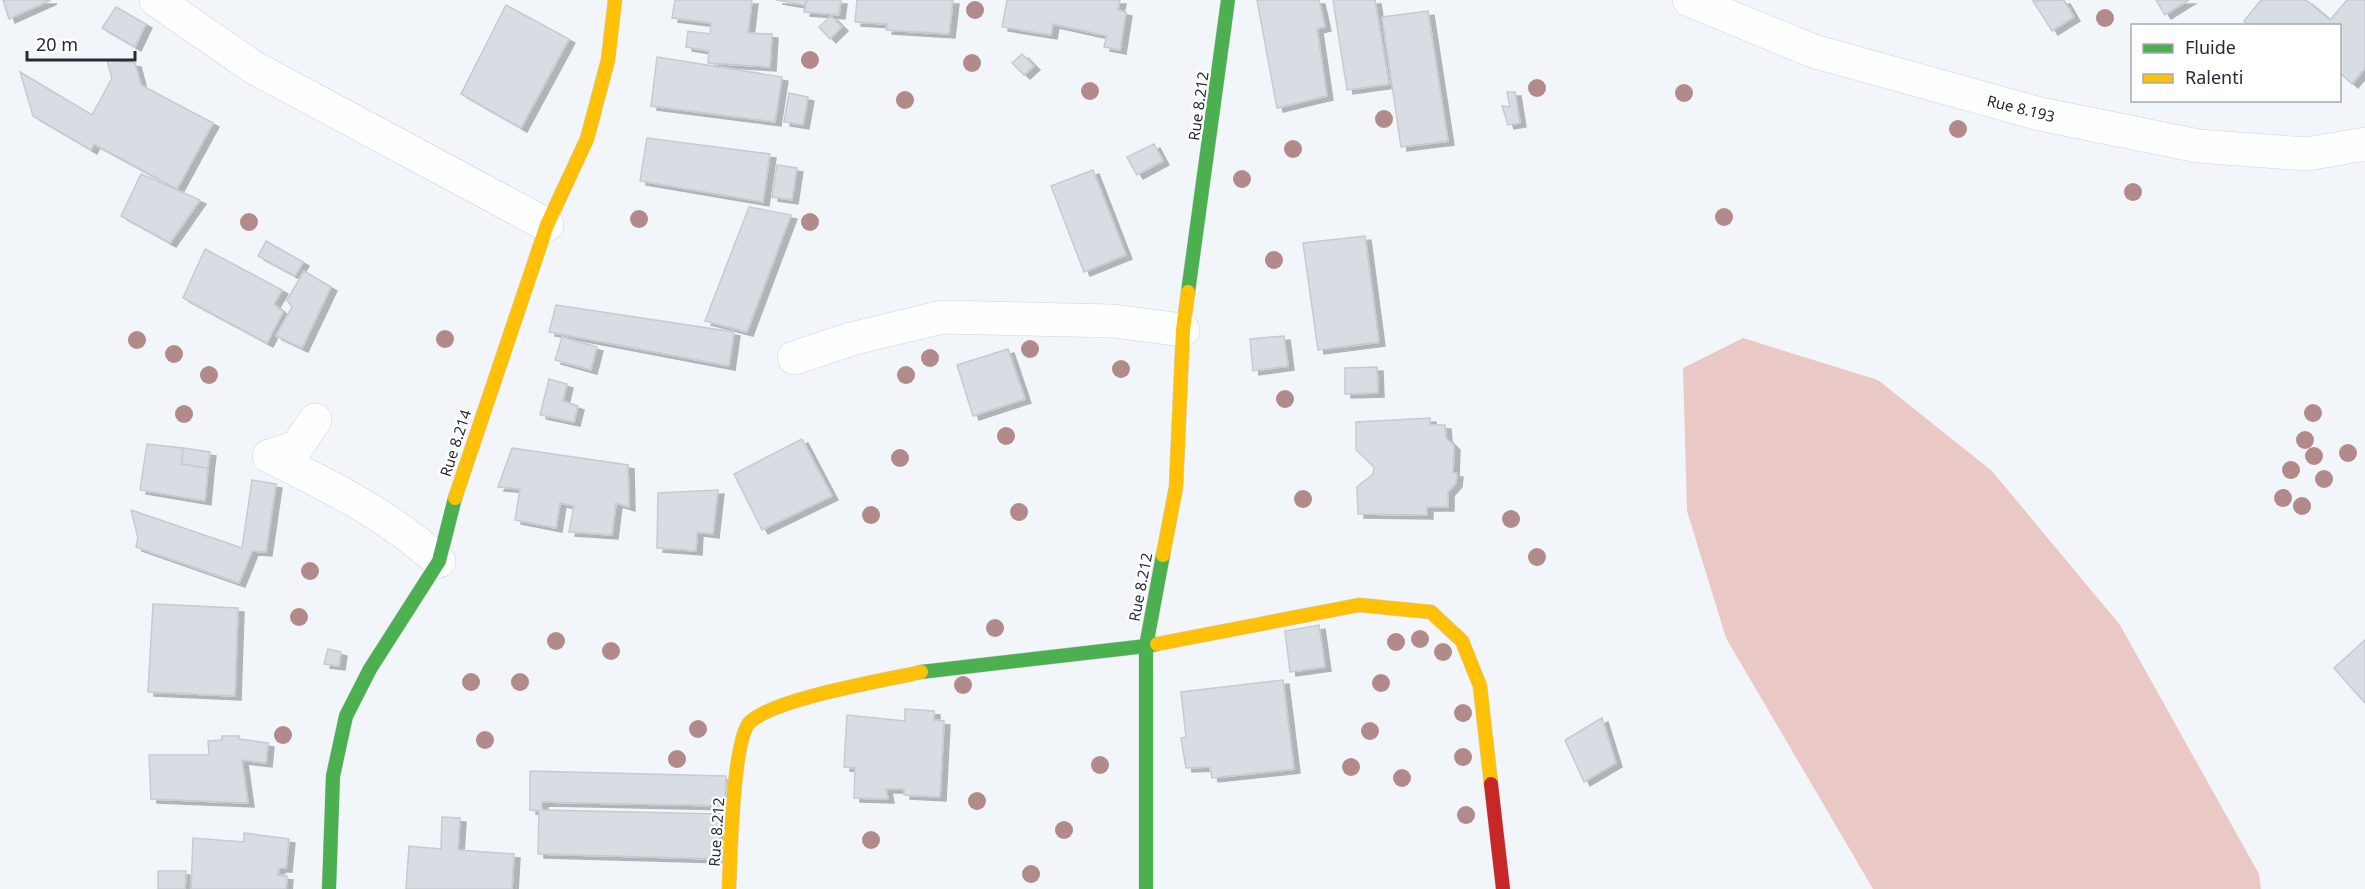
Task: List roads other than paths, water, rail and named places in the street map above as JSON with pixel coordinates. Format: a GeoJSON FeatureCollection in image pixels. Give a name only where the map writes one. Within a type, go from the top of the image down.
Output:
{"type":"FeatureCollection","features":[{"type":"Feature","properties":{"kind":"street"},"geometry":{"type":"LineString","coordinates":[[156,0],[253,67],[547,225]]}},
{"type":"Feature","properties":{"kind":"street","name":"Rue 8.214"},"geometry":{"type":"LineString","coordinates":[[328,889],[333,776],[346,716],[370,669],[439,561],[462,473],[547,225],[587,139],[608,60],[615,0]]}},
{"type":"Feature","properties":{"kind":"street","name":"Rue 8.212"},"geometry":{"type":"LineString","coordinates":[[729,889],[740,747],[749,723],[779,705],[928,670],[1146,646],[1176,487],[1184,330],[1228,0]]}},
{"type":"Feature","properties":{"kind":"street","name":"Rue 8.193"},"geometry":{"type":"LineString","coordinates":[[1689,0],[1812,51],[2040,114],[2198,146],[2307,154],[2365,144]]}},
{"type":"Feature","properties":{"kind":"street"},"geometry":{"type":"LineString","coordinates":[[794,358],[851,339],[942,317],[1102,320],[1184,330]]}},
{"type":"Feature","properties":{"kind":"street"},"geometry":{"type":"LineString","coordinates":[[315,420],[297,447],[269,456],[362,503],[406,532],[439,561]]}},
{"type":"Feature","properties":{"kind":"street"},"geometry":{"type":"LineString","coordinates":[[1146,889],[1146,646],[1359,605],[1431,612],[1462,641],[1480,686],[1503,889]]}}]}
